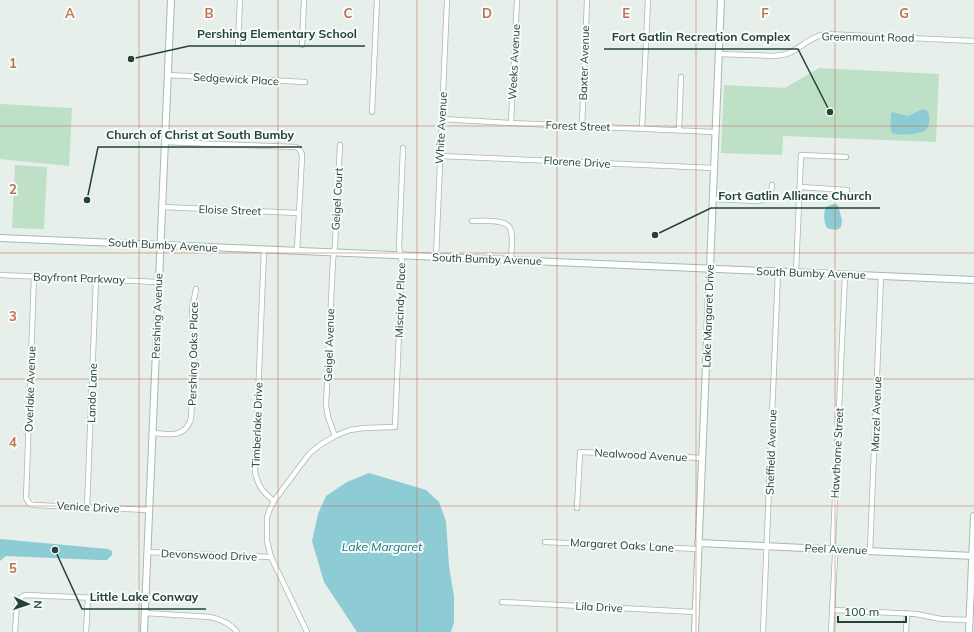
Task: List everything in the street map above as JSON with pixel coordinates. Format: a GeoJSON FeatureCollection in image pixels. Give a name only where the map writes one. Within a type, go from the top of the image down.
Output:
{"type":"FeatureCollection","features":[{"type":"Feature","properties":{"kind":"street","name":"Pershing Avenue"},"geometry":{"type":"LineString","coordinates":[[144,632],[171,0]]}},
{"type":"Feature","properties":{"kind":"street"},"geometry":{"type":"LineString","coordinates":[[238,44],[240,0]]}},
{"type":"Feature","properties":{"kind":"street"},"geometry":{"type":"LineString","coordinates":[[302,45],[304,0]]}},
{"type":"Feature","properties":{"kind":"street"},"geometry":{"type":"LineString","coordinates":[[372,112],[377,0]]}},
{"type":"Feature","properties":{"kind":"street","name":"White Avenue"},"geometry":{"type":"LineString","coordinates":[[436,257],[447,0]]}},
{"type":"Feature","properties":{"kind":"street","name":"Weeks Avenue"},"geometry":{"type":"LineString","coordinates":[[511,123],[517,0]]}},
{"type":"Feature","properties":{"kind":"street","name":"Baxter Avenue"},"geometry":{"type":"LineString","coordinates":[[582,126],[587,0]]}},
{"type":"Feature","properties":{"kind":"street"},"geometry":{"type":"LineString","coordinates":[[642,128],[648,0]]}},
{"type":"Feature","properties":{"kind":"street","name":"Lake Margaret Drive"},"geometry":{"type":"LineString","coordinates":[[695,632],[721,0]]}},
{"type":"Feature","properties":{"kind":"street","name":"Greenmount Road"},"geometry":{"type":"LineString","coordinates":[[719,54],[783,55],[791,52],[815,37],[826,34],[974,41]]}},
{"type":"Feature","properties":{"kind":"street","name":"Sedgewick Place"},"geometry":{"type":"LineString","coordinates":[[167,76],[306,82]]}},
{"type":"Feature","properties":{"kind":"street"},"geometry":{"type":"LineString","coordinates":[[679,130],[682,77]]}},
{"type":"Feature","properties":{"kind":"street","name":"Forest Street"},"geometry":{"type":"LineString","coordinates":[[442,119],[715,132]]}},
{"type":"Feature","properties":{"kind":"street"},"geometry":{"type":"LineString","coordinates":[[164,142],[299,148],[302,157],[297,251]]}},
{"type":"Feature","properties":{"kind":"street","name":"Geigel Court"},"geometry":{"type":"LineString","coordinates":[[334,252],[340,145]]}},
{"type":"Feature","properties":{"kind":"street","name":"Miscindy Place"},"geometry":{"type":"LineString","coordinates":[[335,436],[350,430],[395,427],[402,262],[399,248],[404,148]]}},
{"type":"Feature","properties":{"kind":"street"},"geometry":{"type":"LineString","coordinates":[[796,272],[801,155],[846,157]]}},
{"type":"Feature","properties":{"kind":"street","name":"Florene Drive"},"geometry":{"type":"LineString","coordinates":[[440,156],[714,168]]}},
{"type":"Feature","properties":{"kind":"street"},"geometry":{"type":"LineString","coordinates":[[713,199],[758,202],[765,200],[769,196],[772,185]]}},
{"type":"Feature","properties":{"kind":"street"},"geometry":{"type":"LineString","coordinates":[[800,188],[847,190]]}},
{"type":"Feature","properties":{"kind":"street","name":"Eloise Street"},"geometry":{"type":"LineString","coordinates":[[162,207],[299,213]]}},
{"type":"Feature","properties":{"kind":"street"},"geometry":{"type":"LineString","coordinates":[[472,221],[504,222],[508,225],[512,234],[511,260]]}},
{"type":"Feature","properties":{"kind":"street","name":"South Bumby Avenue"},"geometry":{"type":"LineString","coordinates":[[0,238],[974,280]]}},
{"type":"Feature","properties":{"kind":"street","name":"Timberlake Drive"},"geometry":{"type":"LineString","coordinates":[[264,249],[255,472],[256,480],[259,486],[263,492],[274,501]]}},
{"type":"Feature","properties":{"kind":"street","name":"Geigel Avenue"},"geometry":{"type":"LineString","coordinates":[[334,252],[326,405],[328,417],[335,436]]}},
{"type":"Feature","properties":{"kind":"street","name":"Sheffield Avenue"},"geometry":{"type":"LineString","coordinates":[[763,632],[778,272]]}},
{"type":"Feature","properties":{"kind":"street","name":"Bayfront Parkway"},"geometry":{"type":"LineString","coordinates":[[0,275],[158,282]]}},
{"type":"Feature","properties":{"kind":"street","name":"Hawthorne Street"},"geometry":{"type":"LineString","coordinates":[[831,632],[835,556],[833,543],[845,275]]}},
{"type":"Feature","properties":{"kind":"street","name":"Overlake Avenue"},"geometry":{"type":"LineString","coordinates":[[28,502],[25,495],[34,276]]}},
{"type":"Feature","properties":{"kind":"street","name":"Marzel Avenue"},"geometry":{"type":"LineString","coordinates":[[870,551],[881,276]]}},
{"type":"Feature","properties":{"kind":"street","name":"Lando Lane"},"geometry":{"type":"LineString","coordinates":[[87,507],[96,279]]}},
{"type":"Feature","properties":{"kind":"street","name":"Pershing Oaks Place"},"geometry":{"type":"LineString","coordinates":[[152,433],[181,433],[186,430],[191,419],[195,350],[192,309],[196,289]]}},
{"type":"Feature","properties":{"kind":"street"},"geometry":{"type":"LineString","coordinates":[[307,632],[271,557],[267,541],[269,511],[274,501],[310,453],[335,436]]}},
{"type":"Feature","properties":{"kind":"street","name":"Nealwood Avenue"},"geometry":{"type":"LineString","coordinates":[[577,508],[580,452],[702,458]]}},
{"type":"Feature","properties":{"kind":"street","name":"Venice Drive"},"geometry":{"type":"LineString","coordinates":[[28,502],[33,505],[149,510]]}},
{"type":"Feature","properties":{"kind":"street"},"geometry":{"type":"LineString","coordinates":[[969,632],[971,617],[974,516]]}},
{"type":"Feature","properties":{"kind":"street","name":"Margaret Oaks Lane"},"geometry":{"type":"LineString","coordinates":[[545,542],[698,546]]}},
{"type":"Feature","properties":{"kind":"street","name":"Peel Avenue"},"geometry":{"type":"LineString","coordinates":[[698,546],[767,546],[973,556]]}},
{"type":"Feature","properties":{"kind":"street","name":"Devonswood Drive"},"geometry":{"type":"LineString","coordinates":[[147,552],[271,557]]}},
{"type":"Feature","properties":{"kind":"street"},"geometry":{"type":"LineString","coordinates":[[15,632],[17,604],[21,596],[29,595],[145,600]]}},
{"type":"Feature","properties":{"kind":"street"},"geometry":{"type":"LineString","coordinates":[[86,632],[88,598]]}},
{"type":"Feature","properties":{"kind":"street","name":"Lila Drive"},"geometry":{"type":"LineString","coordinates":[[502,602],[695,612]]}},
{"type":"Feature","properties":{"kind":"street"},"geometry":{"type":"LineString","coordinates":[[833,610],[907,613],[941,619],[971,617]]}},
{"type":"Feature","properties":{"kind":"street"},"geometry":{"type":"LineString","coordinates":[[145,613],[210,617],[226,623],[237,632]]}},
{"type":"Feature","properties":{"kind":"street"},"geometry":{"type":"LineString","coordinates":[[906,632],[907,613]]}},
{"type":"Feature","properties":{"kind":"green space"},"geometry":{"type":"Polygon","coordinates":[[[819,68],[939,74],[936,142],[783,136],[782,155],[721,153],[724,85],[785,88],[819,68]]]}},
{"type":"Feature","properties":{"kind":"green space"},"geometry":{"type":"Polygon","coordinates":[[[0,104],[72,108],[69,166],[0,159],[0,104]]]}},
{"type":"Feature","properties":{"kind":"green space"},"geometry":{"type":"Polygon","coordinates":[[[15,165],[47,167],[44,229],[12,228],[15,165]]]}},
{"type":"Feature","properties":{"kind":"water"},"geometry":{"type":"Polygon","coordinates":[[[923,109],[928,111],[929,116],[929,124],[925,131],[908,134],[892,133],[890,123],[892,112],[908,116],[923,109]]]}},
{"type":"Feature","properties":{"kind":"water"},"geometry":{"type":"Polygon","coordinates":[[[833,204],[838,205],[842,220],[841,227],[836,230],[827,228],[825,221],[824,212],[826,207],[833,204]]]}},
{"type":"Feature","properties":{"kind":"water","name":"Lake Margaret"},"geometry":{"type":"Polygon","coordinates":[[[369,473],[426,490],[439,502],[446,521],[449,566],[454,597],[454,622],[451,632],[357,632],[324,582],[312,541],[318,514],[326,496],[347,482],[369,473]]]}},
{"type":"Feature","properties":{"kind":"water"},"geometry":{"type":"Polygon","coordinates":[[[0,539],[108,549],[112,551],[112,555],[107,560],[6,556],[0,561],[0,539]]]}},
{"type":"Feature","properties":{"kind":"place","name":"Pershing Elementary School"},"geometry":{"type":"Point","coordinates":[131,59]}},
{"type":"Feature","properties":{"kind":"place","name":"Fort Gatlin Recreation Complex"},"geometry":{"type":"Point","coordinates":[830,112]}},
{"type":"Feature","properties":{"kind":"place","name":"Church of Christ at South Bumby"},"geometry":{"type":"Point","coordinates":[87,200]}},
{"type":"Feature","properties":{"kind":"place","name":"Fort Gatlin Alliance Church"},"geometry":{"type":"Point","coordinates":[655,235]}},
{"type":"Feature","properties":{"kind":"place","name":"Little Lake Conway"},"geometry":{"type":"Point","coordinates":[55,550]}}]}
